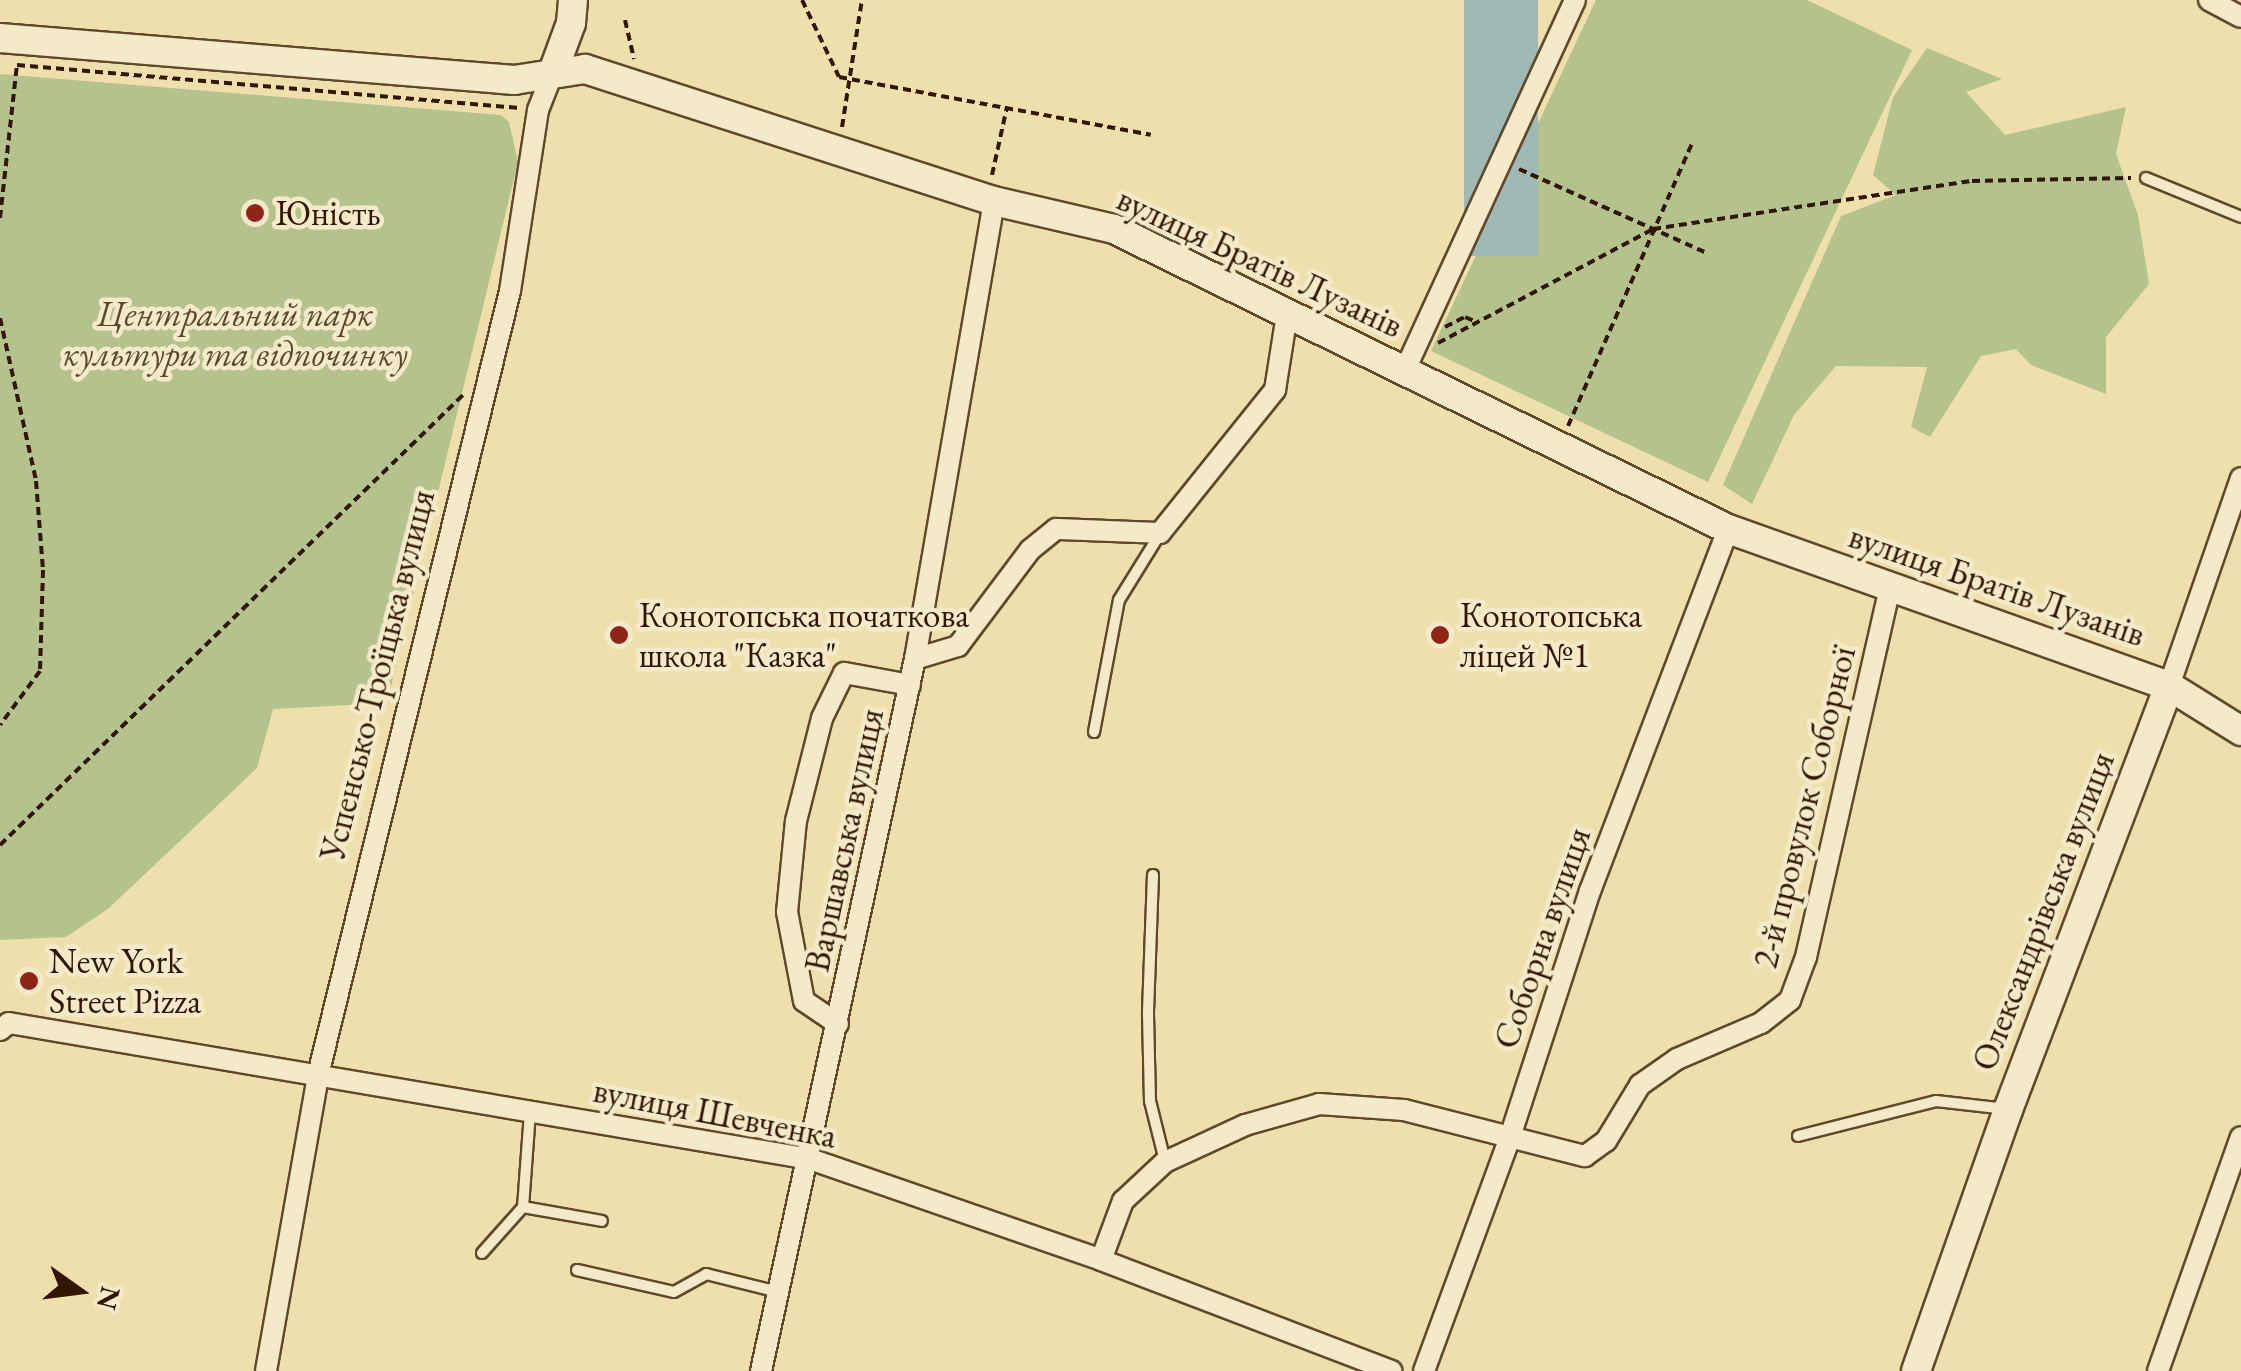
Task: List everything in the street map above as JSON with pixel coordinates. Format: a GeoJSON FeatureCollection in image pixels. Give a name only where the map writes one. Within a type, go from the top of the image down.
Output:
{"type":"FeatureCollection","features":[{"type":"Feature","properties":{"kind":"main road","name":"Успенсько-Троїцька вулиця"},"geometry":{"type":"LineString","coordinates":[[552,72],[571,24],[572,0]]}},
{"type":"Feature","properties":{"kind":"main road","name":"вулиця Братів Лузанів"},"geometry":{"type":"LineString","coordinates":[[5,36],[514,80],[584,69],[993,190],[1114,229],[1728,529],[2169,686],[2241,731]]}},
{"type":"Feature","properties":{"kind":"main road","name":"Олександрівська вулиця"},"geometry":{"type":"LineString","coordinates":[[1916,1371],[2008,1110],[2169,686]]}},
{"type":"Feature","properties":{"kind":"street"},"geometry":{"type":"LineString","coordinates":[[1404,372],[1575,0]]}},
{"type":"Feature","properties":{"kind":"street"},"geometry":{"type":"LineString","coordinates":[[2209,0],[2241,16]]}},
{"type":"Feature","properties":{"kind":"street","name":"Успенсько-Троїцька вулиця"},"geometry":{"type":"LineString","coordinates":[[266,1371],[318,1075],[510,292],[538,110],[552,72]]}},
{"type":"Feature","properties":{"kind":"street","name":"Варшавська вулиця"},"geometry":{"type":"LineString","coordinates":[[761,1371],[910,685],[993,190]]}},
{"type":"Feature","properties":{"kind":"street"},"geometry":{"type":"LineString","coordinates":[[915,659],[958,646],[1030,550],[1056,529],[1160,533],[1275,390],[1287,314]]}},
{"type":"Feature","properties":{"kind":"street","name":"Олександрівська вулиця"},"geometry":{"type":"LineString","coordinates":[[2169,686],[2241,478]]}},
{"type":"Feature","properties":{"kind":"street","name":"Соборна вулиця"},"geometry":{"type":"LineString","coordinates":[[1424,1371],[1510,1137],[1590,891],[1728,529]]}},
{"type":"Feature","properties":{"kind":"street","name":"2-й провулок Соборної"},"geometry":{"type":"LineString","coordinates":[[1510,1137],[1586,1156],[1606,1142],[1640,1085],[1677,1059],[1761,1023],[1790,1000],[1806,957],[1890,587]]}},
{"type":"Feature","properties":{"kind":"street"},"geometry":{"type":"LineString","coordinates":[[838,1024],[804,1002],[787,912],[796,822],[822,718],[844,674],[910,685]]}},
{"type":"Feature","properties":{"kind":"street","name":"вулиця Шевченка"},"geometry":{"type":"LineString","coordinates":[[0,1030],[9,1023],[810,1159],[1101,1260],[1392,1371]]}},
{"type":"Feature","properties":{"kind":"street"},"geometry":{"type":"LineString","coordinates":[[1101,1260],[1123,1200],[1166,1162],[1245,1125],[1319,1104],[1404,1110],[1510,1137]]}},
{"type":"Feature","properties":{"kind":"street"},"geometry":{"type":"LineString","coordinates":[[2158,1371],[2241,1137]]}},
{"type":"Feature","properties":{"kind":"lane"},"geometry":{"type":"LineString","coordinates":[[2146,178],[2241,216]]}},
{"type":"Feature","properties":{"kind":"lane"},"geometry":{"type":"LineString","coordinates":[[1094,732],[1119,600],[1160,533]]}},
{"type":"Feature","properties":{"kind":"lane"},"geometry":{"type":"LineString","coordinates":[[1153,875],[1148,1014],[1150,1101],[1166,1162]]}},
{"type":"Feature","properties":{"kind":"lane"},"geometry":{"type":"LineString","coordinates":[[1798,1136],[1936,1101],[2008,1110]]}},
{"type":"Feature","properties":{"kind":"lane"},"geometry":{"type":"LineString","coordinates":[[482,1253],[523,1207],[530,1111]]}},
{"type":"Feature","properties":{"kind":"lane"},"geometry":{"type":"LineString","coordinates":[[523,1207],[602,1220]]}},
{"type":"Feature","properties":{"kind":"lane"},"geometry":{"type":"LineString","coordinates":[[576,1270],[674,1292],[706,1274],[779,1292]]}},
{"type":"Feature","properties":{"kind":"path"},"geometry":{"type":"LineString","coordinates":[[802,0],[839,77],[1152,134]]}},
{"type":"Feature","properties":{"kind":"path"},"geometry":{"type":"LineString","coordinates":[[841,137],[862,0]]}},
{"type":"Feature","properties":{"kind":"path"},"geometry":{"type":"LineString","coordinates":[[625,20],[634,59]]}},
{"type":"Feature","properties":{"kind":"path"},"geometry":{"type":"LineString","coordinates":[[0,218],[16,65],[514,105],[523,110]]}},
{"type":"Feature","properties":{"kind":"path"},"geometry":{"type":"LineString","coordinates":[[993,190],[1008,107]]}},
{"type":"Feature","properties":{"kind":"path"},"geometry":{"type":"LineString","coordinates":[[1567,428],[1692,143]]}},
{"type":"Feature","properties":{"kind":"path"},"geometry":{"type":"LineString","coordinates":[[1520,170],[1707,253]]}},
{"type":"Feature","properties":{"kind":"path"},"geometry":{"type":"LineString","coordinates":[[1480,323],[1465,318],[1435,332],[1435,344],[1480,323],[1652,229],[1972,181],[2146,178]]}},
{"type":"Feature","properties":{"kind":"path"},"geometry":{"type":"LineString","coordinates":[[0,318],[36,482],[43,570],[40,671],[0,724]]}},
{"type":"Feature","properties":{"kind":"path"},"geometry":{"type":"LineString","coordinates":[[0,845],[469,389]]}},
{"type":"Feature","properties":{"kind":"green space"},"geometry":{"type":"Polygon","coordinates":[[[1596,0],[1807,0],[1912,50],[1708,482],[1431,351],[1596,0]]]}},
{"type":"Feature","properties":{"kind":"green space"},"geometry":{"type":"Polygon","coordinates":[[[1927,48],[2002,79],[1966,92],[2005,135],[2126,107],[2116,154],[2138,215],[2149,284],[2106,337],[2106,394],[2031,365],[2016,349],[1981,356],[1930,437],[1911,427],[1927,367],[1836,366],[1794,415],[1752,504],[1723,485],[1841,216],[1896,195],[1873,175],[1893,97],[1927,48]]]}},
{"type":"Feature","properties":{"kind":"green space","name":"Центральний парк культури та відпочинку"},"geometry":{"type":"Polygon","coordinates":[[[0,74],[501,115],[509,122],[518,162],[387,703],[273,709],[257,768],[108,909],[66,937],[0,940],[0,74]]]}},
{"type":"Feature","properties":{"kind":"water"},"geometry":{"type":"Polygon","coordinates":[[[1464,0],[1538,0],[1538,256],[1464,256],[1464,0]]]}},
{"type":"Feature","properties":{"kind":"place","name":"Юність"},"geometry":{"type":"Point","coordinates":[255,213]}},
{"type":"Feature","properties":{"kind":"place","name":"Конотопська початкова школа \"Казка\""},"geometry":{"type":"Point","coordinates":[619,635]}},
{"type":"Feature","properties":{"kind":"place","name":"Конотопська ліцей №1"},"geometry":{"type":"Point","coordinates":[1440,635]}},
{"type":"Feature","properties":{"kind":"place","name":"New York Street Pizza"},"geometry":{"type":"Point","coordinates":[29,981]}}]}
